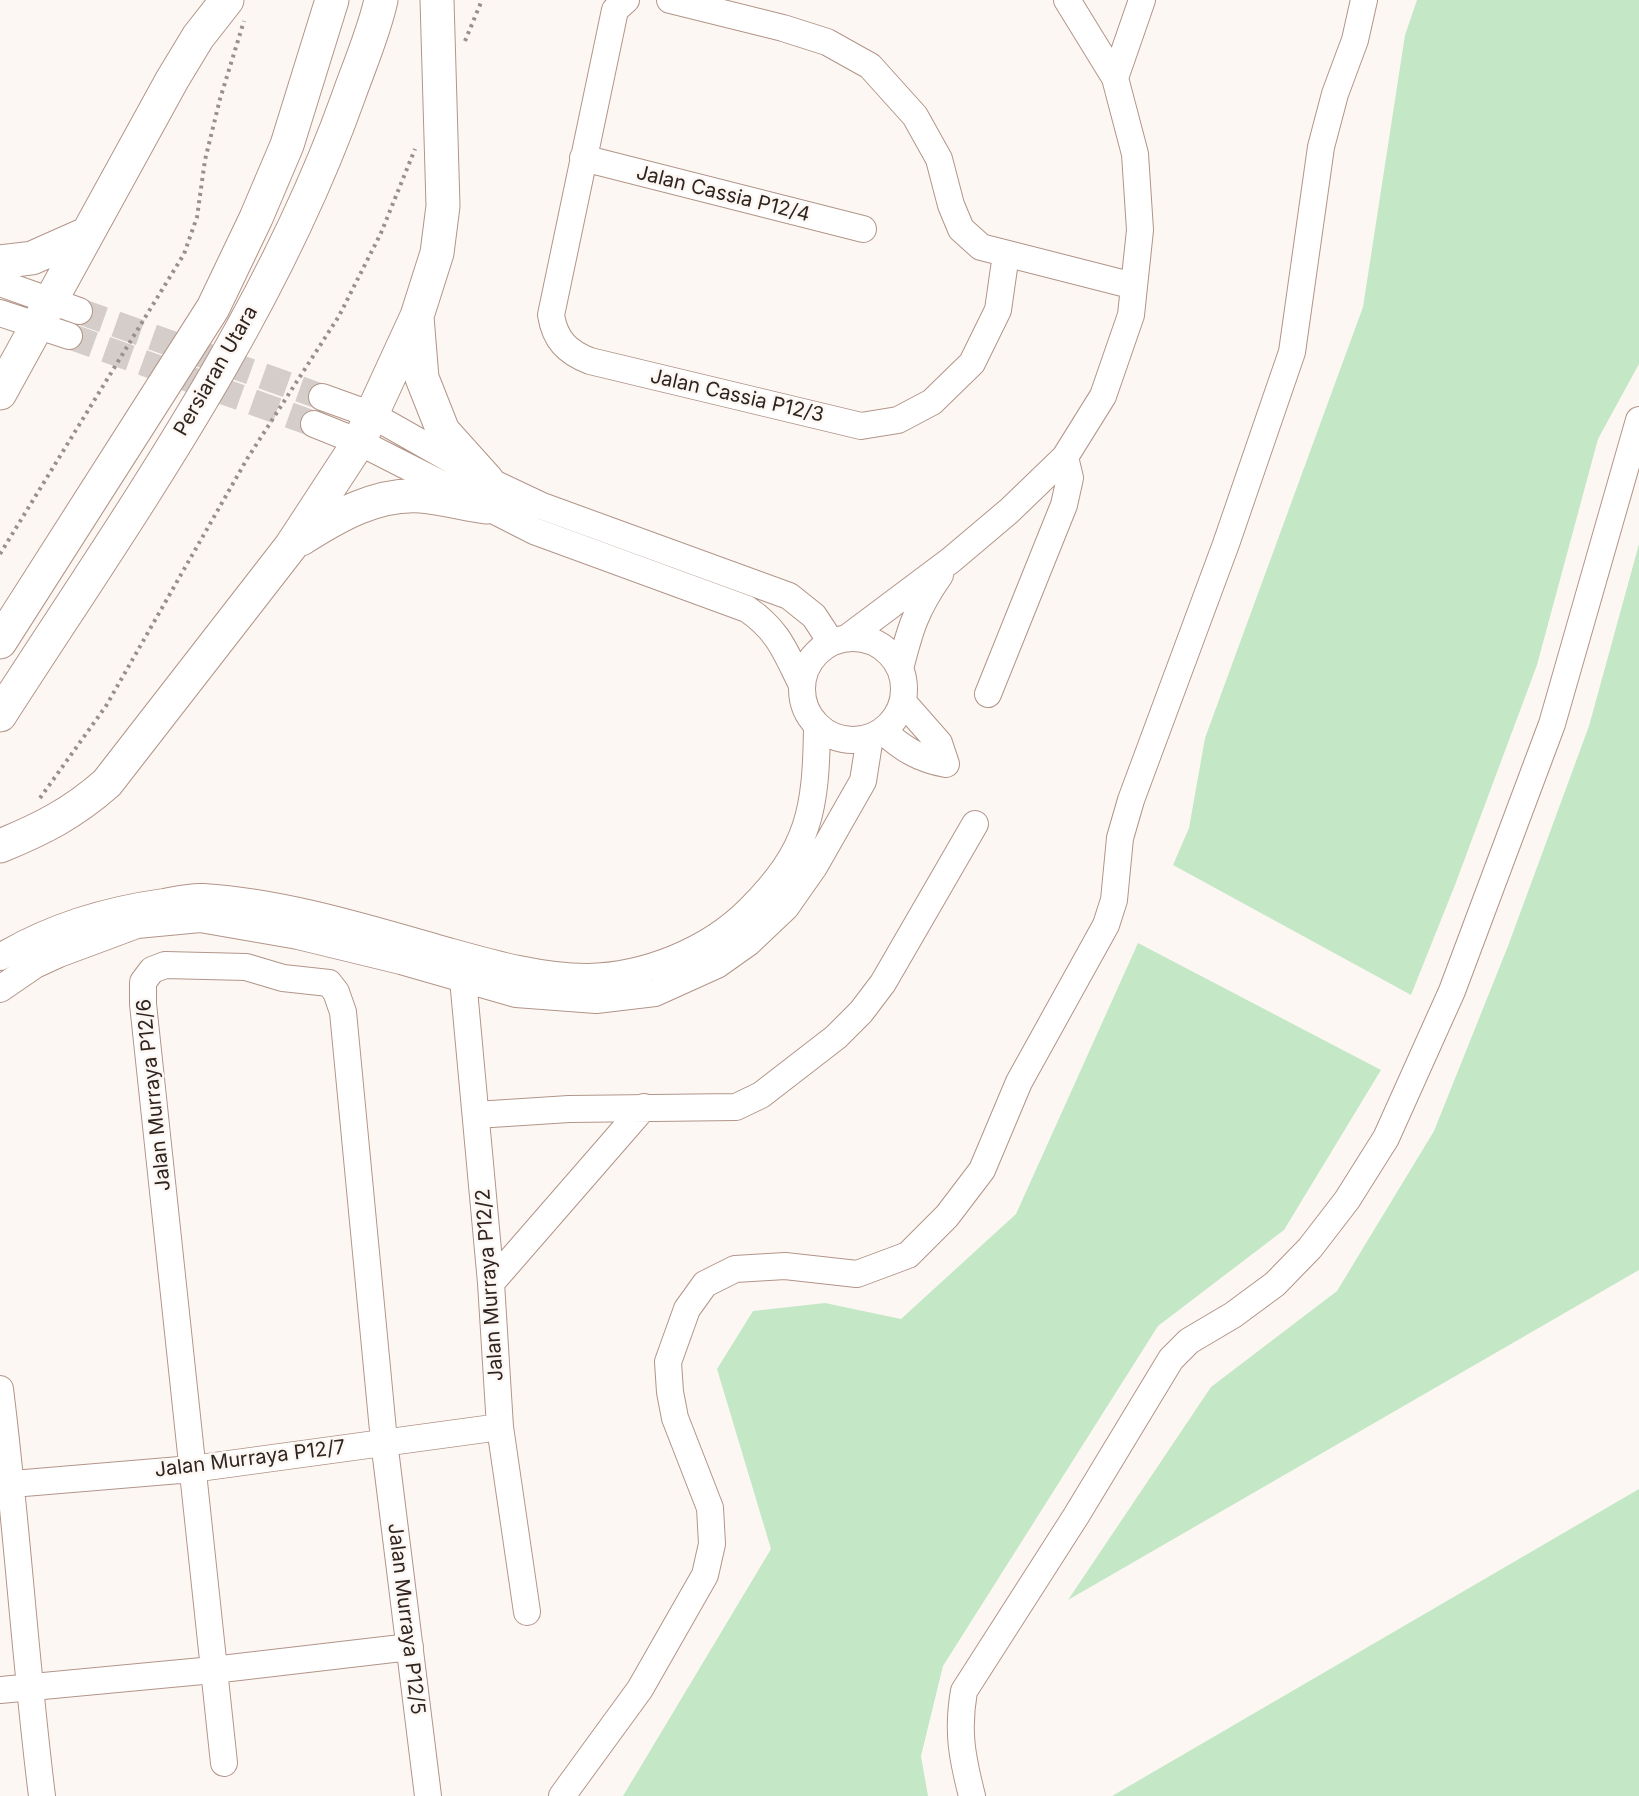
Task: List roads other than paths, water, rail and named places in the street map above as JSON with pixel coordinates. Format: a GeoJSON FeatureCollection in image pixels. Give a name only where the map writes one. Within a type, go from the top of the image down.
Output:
{"type":"FeatureCollection","features":[{"type":"Feature","properties":{"kind":"main road","name":"Persiaran Utara"},"geometry":{"type":"LineString","coordinates":[[0,642],[213,308],[256,218],[287,145],[332,0]]}},
{"type":"Feature","properties":{"kind":"main road","name":"Persiaran Utara"},"geometry":{"type":"LineString","coordinates":[[0,716],[198,407],[267,283],[329,151],[381,0]]}},
{"type":"Feature","properties":{"kind":"main road"},"geometry":{"type":"LineString","coordinates":[[0,846],[43,829],[80,807],[107,783],[291,546],[365,428],[417,316],[437,253],[443,206],[437,0]]}},
{"type":"Feature","properties":{"kind":"main road"},"geometry":{"type":"LineString","coordinates":[[0,393],[56,313],[86,234],[198,37],[237,6]]}},
{"type":"Feature","properties":{"kind":"main road"},"geometry":{"type":"LineString","coordinates":[[0,262],[32,258],[86,234]]}},
{"type":"Feature","properties":{"kind":"main road"},"geometry":{"type":"LineString","coordinates":[[417,316],[422,378],[442,430],[486,493]]}},
{"type":"Feature","properties":{"kind":"main road"},"geometry":{"type":"LineString","coordinates":[[291,546],[337,516],[378,500],[486,493]]}},
{"type":"Feature","properties":{"kind":"street","name":"Jalan Cassia P12/3"},"geometry":{"type":"LineString","coordinates":[[626,0],[615,10],[551,315],[554,331],[563,345],[575,355],[590,362],[861,426],[898,420],[932,402],[972,363],[998,310],[1006,254]]}},
{"type":"Feature","properties":{"kind":"street"},"geometry":{"type":"LineString","coordinates":[[670,0],[816,39],[870,66],[915,116],[939,159],[951,205],[962,229],[981,247],[1134,286]]}},
{"type":"Feature","properties":{"kind":"street"},"geometry":{"type":"LineString","coordinates":[[801,683],[811,659],[951,560],[1010,511],[1065,457],[1103,396],[1131,315],[1140,230],[1136,154],[1115,78],[1067,0]]}},
{"type":"Feature","properties":{"kind":"street"},"geometry":{"type":"LineString","coordinates":[[1115,78],[1142,0]]}},
{"type":"Feature","properties":{"kind":"street"},"geometry":{"type":"LineString","coordinates":[[562,1796],[640,1689],[705,1575],[712,1544],[710,1508],[675,1418],[670,1392],[668,1362],[687,1309],[705,1284],[735,1269],[785,1266],[857,1274],[908,1255],[947,1216],[982,1170],[1019,1082],[1106,925],[1114,900],[1119,838],[1131,800],[1226,544],[1292,352],[1321,147],[1335,94],[1355,40],[1364,0]]}},
{"type":"Feature","properties":{"kind":"street","name":"Jalan Cassia P12/4"},"geometry":{"type":"LineString","coordinates":[[583,159],[863,229]]}},
{"type":"Feature","properties":{"kind":"street"},"geometry":{"type":"LineString","coordinates":[[0,283],[56,313],[69,336]]}},
{"type":"Feature","properties":{"kind":"street"},"geometry":{"type":"LineString","coordinates":[[0,313],[56,313]]}},
{"type":"Feature","properties":{"kind":"street"},"geometry":{"type":"LineString","coordinates":[[322,397],[365,428],[486,493],[534,531],[747,609],[766,622],[779,638],[801,683],[804,706],[817,726],[828,735],[842,740],[877,734],[926,760],[946,764],[939,743],[903,702]]}},
{"type":"Feature","properties":{"kind":"street"},"geometry":{"type":"LineString","coordinates":[[972,1796],[961,1754],[959,1720],[964,1691],[1076,1516],[1156,1381],[1171,1359],[1189,1341],[1233,1315],[1275,1284],[1310,1248],[1347,1200],[1386,1138],[1452,991],[1552,724],[1639,420]]}},
{"type":"Feature","properties":{"kind":"street"},"geometry":{"type":"LineString","coordinates":[[314,424],[365,428]]}},
{"type":"Feature","properties":{"kind":"street"},"geometry":{"type":"LineString","coordinates":[[988,694],[1064,505],[1070,478],[1065,457]]}},
{"type":"Feature","properties":{"kind":"street"},"geometry":{"type":"LineString","coordinates":[[0,957],[25,942],[56,929],[128,907],[200,897],[254,902],[465,968],[516,993],[596,1000],[655,993],[717,965],[748,942],[786,907],[814,867],[863,781],[877,734],[895,718],[903,702],[904,685],[900,669],[884,648],[860,638],[839,640],[789,596],[542,506],[486,493]]}},
{"type":"Feature","properties":{"kind":"street"},"geometry":{"type":"LineString","coordinates":[[900,669],[912,622],[924,597],[951,560]]}},
{"type":"Feature","properties":{"kind":"street"},"geometry":{"type":"LineString","coordinates":[[0,989],[27,970],[59,954],[137,925],[200,919],[465,968],[521,970],[588,977],[650,967],[710,942],[741,918],[766,893],[800,844],[813,807],[817,726]]}},
{"type":"Feature","properties":{"kind":"street"},"geometry":{"type":"LineString","coordinates":[[476,1115],[644,1107],[736,1107],[761,1095],[836,1037],[861,1012],[883,983],[975,824]]}},
{"type":"Feature","properties":{"kind":"street","name":"Jalan Murraya P12/6"},"geometry":{"type":"LineString","coordinates":[[192,1469],[143,1004],[143,982],[152,970],[165,965],[246,967],[283,978],[329,983],[336,992],[343,1012],[384,1442]]}},
{"type":"Feature","properties":{"kind":"street","name":"Jalan Murraya P12/2"},"geometry":{"type":"LineString","coordinates":[[465,968],[491,1284],[500,1427],[527,1612]]}},
{"type":"Feature","properties":{"kind":"street"},"geometry":{"type":"LineString","coordinates":[[491,1284],[644,1107]]}},
{"type":"Feature","properties":{"kind":"street"},"geometry":{"type":"LineString","coordinates":[[0,1389],[6,1484],[42,1796]]}},
{"type":"Feature","properties":{"kind":"street","name":"Jalan Murraya P12/7"},"geometry":{"type":"LineString","coordinates":[[6,1484],[192,1469],[500,1427]]}},
{"type":"Feature","properties":{"kind":"street","name":"Jalan Murraya P12/5"},"geometry":{"type":"LineString","coordinates":[[384,1442],[428,1796]]}},
{"type":"Feature","properties":{"kind":"street"},"geometry":{"type":"LineString","coordinates":[[192,1469],[224,1763]]}},
{"type":"Feature","properties":{"kind":"street"},"geometry":{"type":"LineString","coordinates":[[0,1690],[213,1670],[410,1647]]}},
{"type":"Feature","properties":{"kind":"tunnel"},"geometry":{"type":"LineString","coordinates":[[79,311],[322,397]]}},
{"type":"Feature","properties":{"kind":"tunnel"},"geometry":{"type":"LineString","coordinates":[[69,336],[314,424]]}}]}
